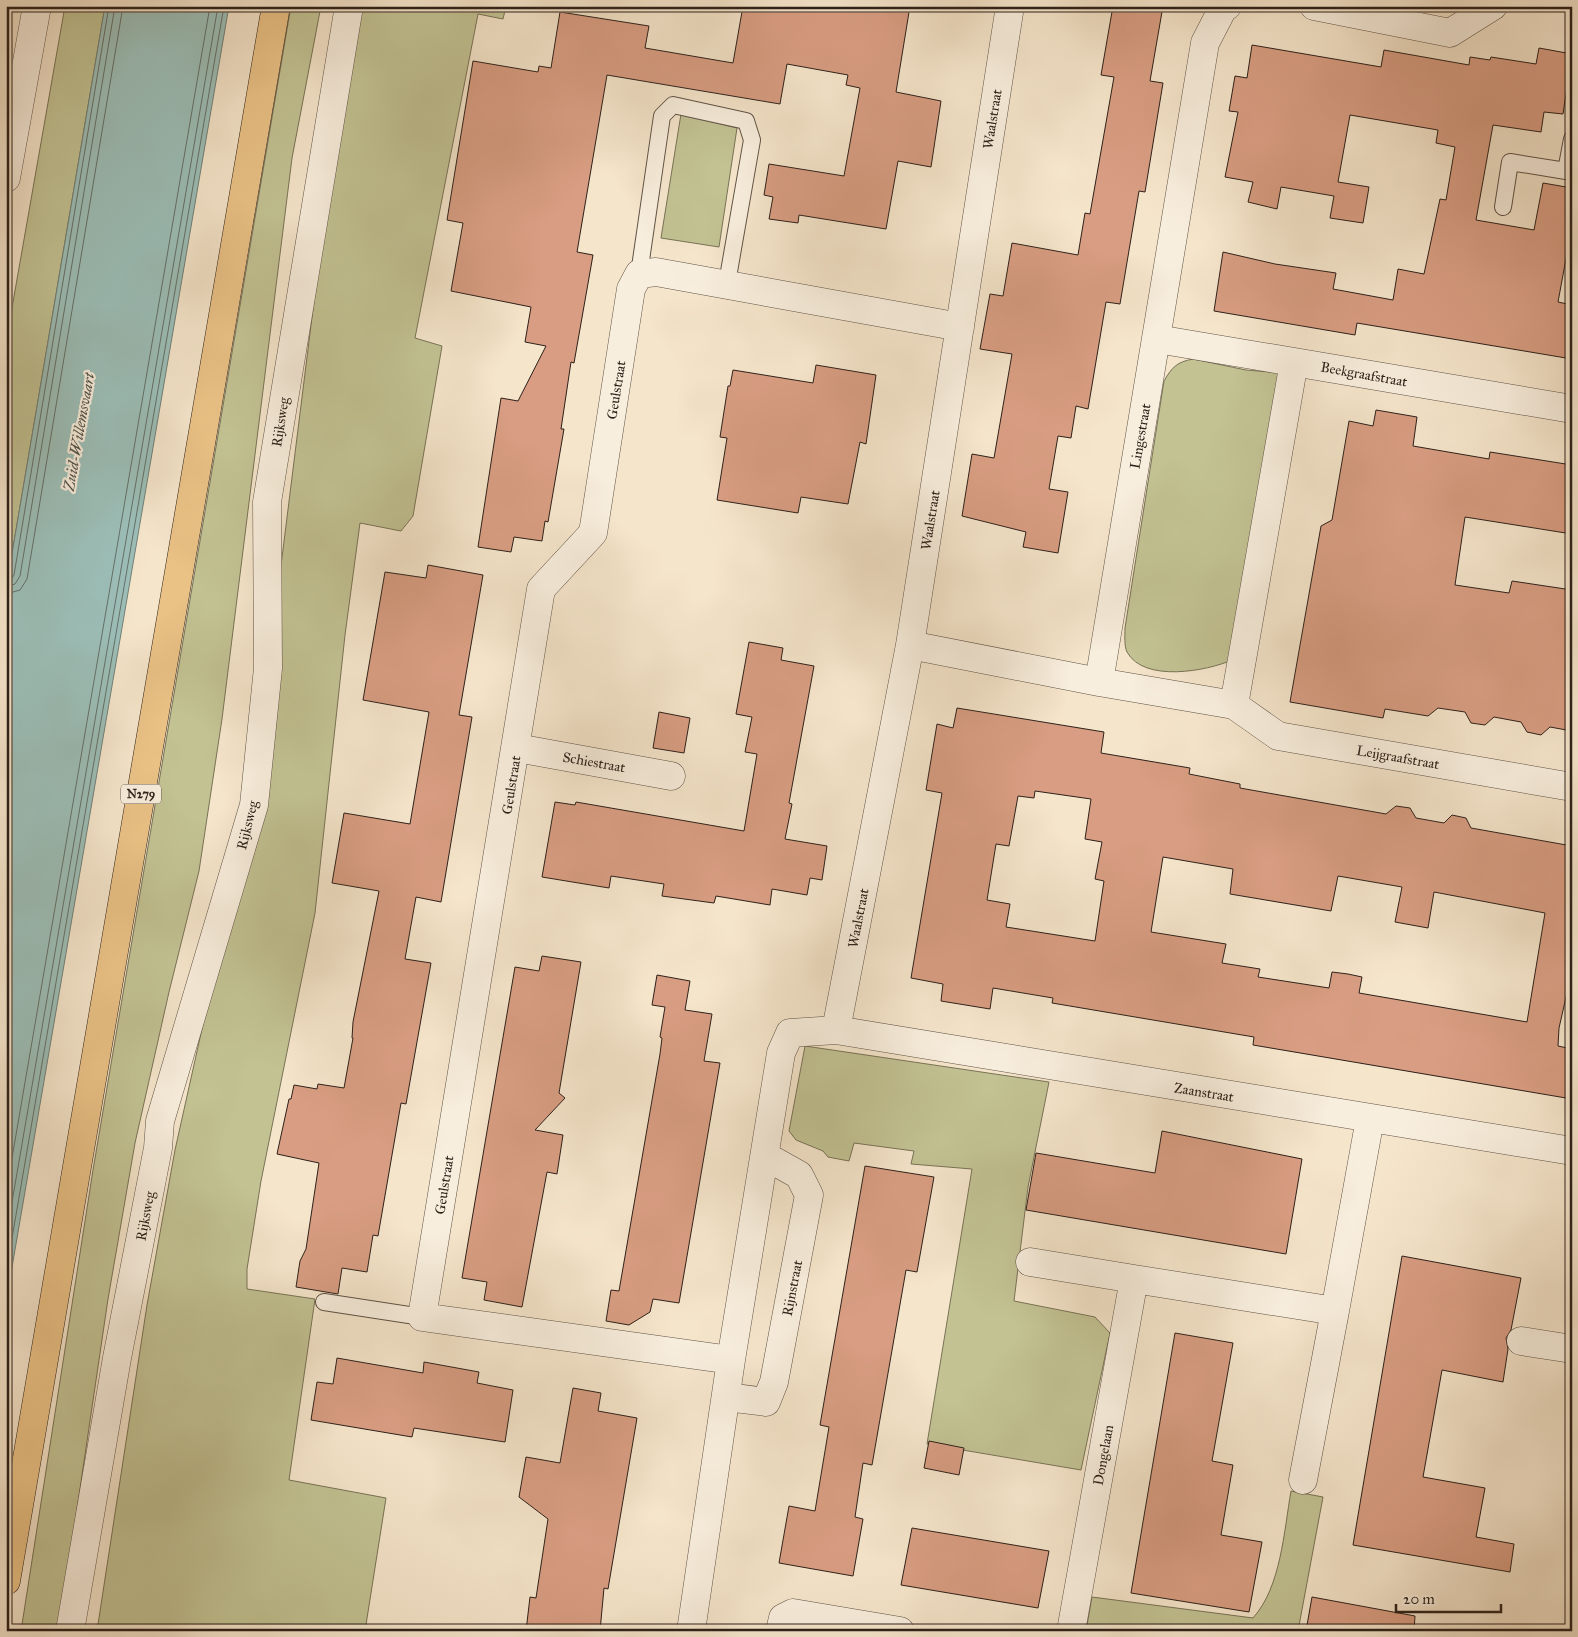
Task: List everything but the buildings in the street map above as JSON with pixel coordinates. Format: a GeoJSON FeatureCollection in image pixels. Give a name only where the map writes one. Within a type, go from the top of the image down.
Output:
{"type":"FeatureCollection","features":[{"type":"Feature","properties":{"kind":"main road","name":"N279"},"geometry":{"type":"LineString","coordinates":[[6,1581],[276,6]]}},
{"type":"Feature","properties":{"kind":"street"},"geometry":{"type":"LineString","coordinates":[[6,178],[37,6]]}},
{"type":"Feature","properties":{"kind":"street","name":"Rijksweg"},"geometry":{"type":"LineString","coordinates":[[70,1631],[117,1358],[158,1148],[160,1121],[254,805],[268,668],[267,502],[348,6]]}},
{"type":"Feature","properties":{"kind":"street","name":"Waalstraat"},"geometry":{"type":"LineString","coordinates":[[836,1030],[910,645],[1010,6]]}},
{"type":"Feature","properties":{"kind":"street","name":"Lingestraat"},"geometry":{"type":"LineString","coordinates":[[1099,682],[1205,43],[1223,8],[1227,6]]}},
{"type":"Feature","properties":{"kind":"street"},"geometry":{"type":"LineString","coordinates":[[1314,6],[1450,33],[1493,6]]}},
{"type":"Feature","properties":{"kind":"street"},"geometry":{"type":"LineString","coordinates":[[639,274],[656,272],[727,283],[960,327]]}},
{"type":"Feature","properties":{"kind":"street","name":"Geulstraat"},"geometry":{"type":"LineString","coordinates":[[422,1316],[517,748],[541,589],[593,533],[631,289],[639,274]]}},
{"type":"Feature","properties":{"kind":"street","name":"Beekgraafstraat"},"geometry":{"type":"LineString","coordinates":[[1157,339],[1572,409]]}},
{"type":"Feature","properties":{"kind":"street"},"geometry":{"type":"LineString","coordinates":[[1234,705],[1294,362]]}},
{"type":"Feature","properties":{"kind":"street"},"geometry":{"type":"LineString","coordinates":[[910,645],[1099,682]]}},
{"type":"Feature","properties":{"kind":"street","name":"Leijgraafstraat"},"geometry":{"type":"LineString","coordinates":[[1099,682],[1234,705],[1278,736],[1572,787]]}},
{"type":"Feature","properties":{"kind":"street","name":"Schiestraat"},"geometry":{"type":"LineString","coordinates":[[517,748],[671,776]]}},
{"type":"Feature","properties":{"kind":"street"},"geometry":{"type":"LineString","coordinates":[[691,1631],[731,1360],[781,1053],[790,1033],[836,1030]]}},
{"type":"Feature","properties":{"kind":"street","name":"Zaanstraat"},"geometry":{"type":"LineString","coordinates":[[836,1030],[1572,1151]]}},
{"type":"Feature","properties":{"kind":"street"},"geometry":{"type":"LineString","coordinates":[[1303,1480],[1370,1119]]}},
{"type":"Feature","properties":{"kind":"street","name":"Rijnstraat"},"geometry":{"type":"LineString","coordinates":[[727,1397],[766,1402],[774,1382],[809,1195],[799,1175],[765,1156]]}},
{"type":"Feature","properties":{"kind":"street"},"geometry":{"type":"LineString","coordinates":[[1030,1262],[1335,1311]]}},
{"type":"Feature","properties":{"kind":"street","name":"Dongelaan"},"geometry":{"type":"LineString","coordinates":[[1071,1631],[1134,1279]]}},
{"type":"Feature","properties":{"kind":"street"},"geometry":{"type":"LineString","coordinates":[[422,1316],[731,1360]]}},
{"type":"Feature","properties":{"kind":"street"},"geometry":{"type":"LineString","coordinates":[[1521,1341],[1572,1349]]}},
{"type":"Feature","properties":{"kind":"street"},"geometry":{"type":"LineString","coordinates":[[780,1631],[783,1618],[793,1613],[900,1631]]}},
{"type":"Feature","properties":{"kind":"lane","name":"Geulstraat"},"geometry":{"type":"LineString","coordinates":[[639,274],[662,116],[673,105],[746,121],[752,140],[727,283]]}},
{"type":"Feature","properties":{"kind":"lane"},"geometry":{"type":"LineString","coordinates":[[1503,207],[1510,162],[1566,171],[1572,139]]}},
{"type":"Feature","properties":{"kind":"lane"},"geometry":{"type":"LineString","coordinates":[[324,1302],[422,1316]]}},
{"type":"Feature","properties":{"kind":"green space"},"geometry":{"type":"Polygon","coordinates":[[[6,6],[12,6],[6,40],[6,6]]]}},
{"type":"Feature","properties":{"kind":"green space"},"geometry":{"type":"Polygon","coordinates":[[[65,6],[105,6],[6,589],[6,342],[65,6]]]}},
{"type":"Feature","properties":{"kind":"green space"},"geometry":{"type":"Polygon","coordinates":[[[291,6],[321,6],[292,158],[222,719],[199,871],[135,1143],[108,1299],[59,1631],[21,1631],[93,1170],[291,6]]]}},
{"type":"Feature","properties":{"kind":"green space"},"geometry":{"type":"Polygon","coordinates":[[[361,6],[506,6],[503,19],[478,14],[415,338],[442,346],[413,516],[401,531],[360,523],[345,635],[315,913],[261,1181],[247,1269],[247,1289],[315,1299],[289,1480],[386,1498],[365,1631],[97,1631],[147,1305],[175,1150],[206,1011],[261,726],[331,165],[361,6]]]}},
{"type":"Feature","properties":{"kind":"green space"},"geometry":{"type":"Polygon","coordinates":[[[681,114],[737,128],[719,247],[661,238],[681,114]]]}},
{"type":"Feature","properties":{"kind":"green space"},"geometry":{"type":"Polygon","coordinates":[[[1193,359],[1246,370],[1282,373],[1232,660],[1207,668],[1176,672],[1161,671],[1147,668],[1135,662],[1127,652],[1125,628],[1164,381],[1176,366],[1193,359]]]}},
{"type":"Feature","properties":{"kind":"green space"},"geometry":{"type":"Polygon","coordinates":[[[805,1046],[1049,1082],[1028,1187],[1014,1301],[1095,1317],[1110,1333],[1081,1470],[927,1444],[972,1169],[911,1164],[914,1151],[854,1143],[849,1161],[828,1157],[823,1151],[796,1140],[789,1131],[805,1046]]]}},
{"type":"Feature","properties":{"kind":"green space"},"geometry":{"type":"Polygon","coordinates":[[[1291,1491],[1323,1497],[1298,1631],[1086,1631],[1092,1597],[1253,1618],[1270,1591],[1275,1575],[1280,1558],[1291,1491]]]}},
{"type":"Feature","properties":{"kind":"water","name":"Zuid-Willemsvaart"},"geometry":{"type":"Polygon","coordinates":[[[105,6],[229,6],[6,1302],[6,589],[105,6]]]}}]}
